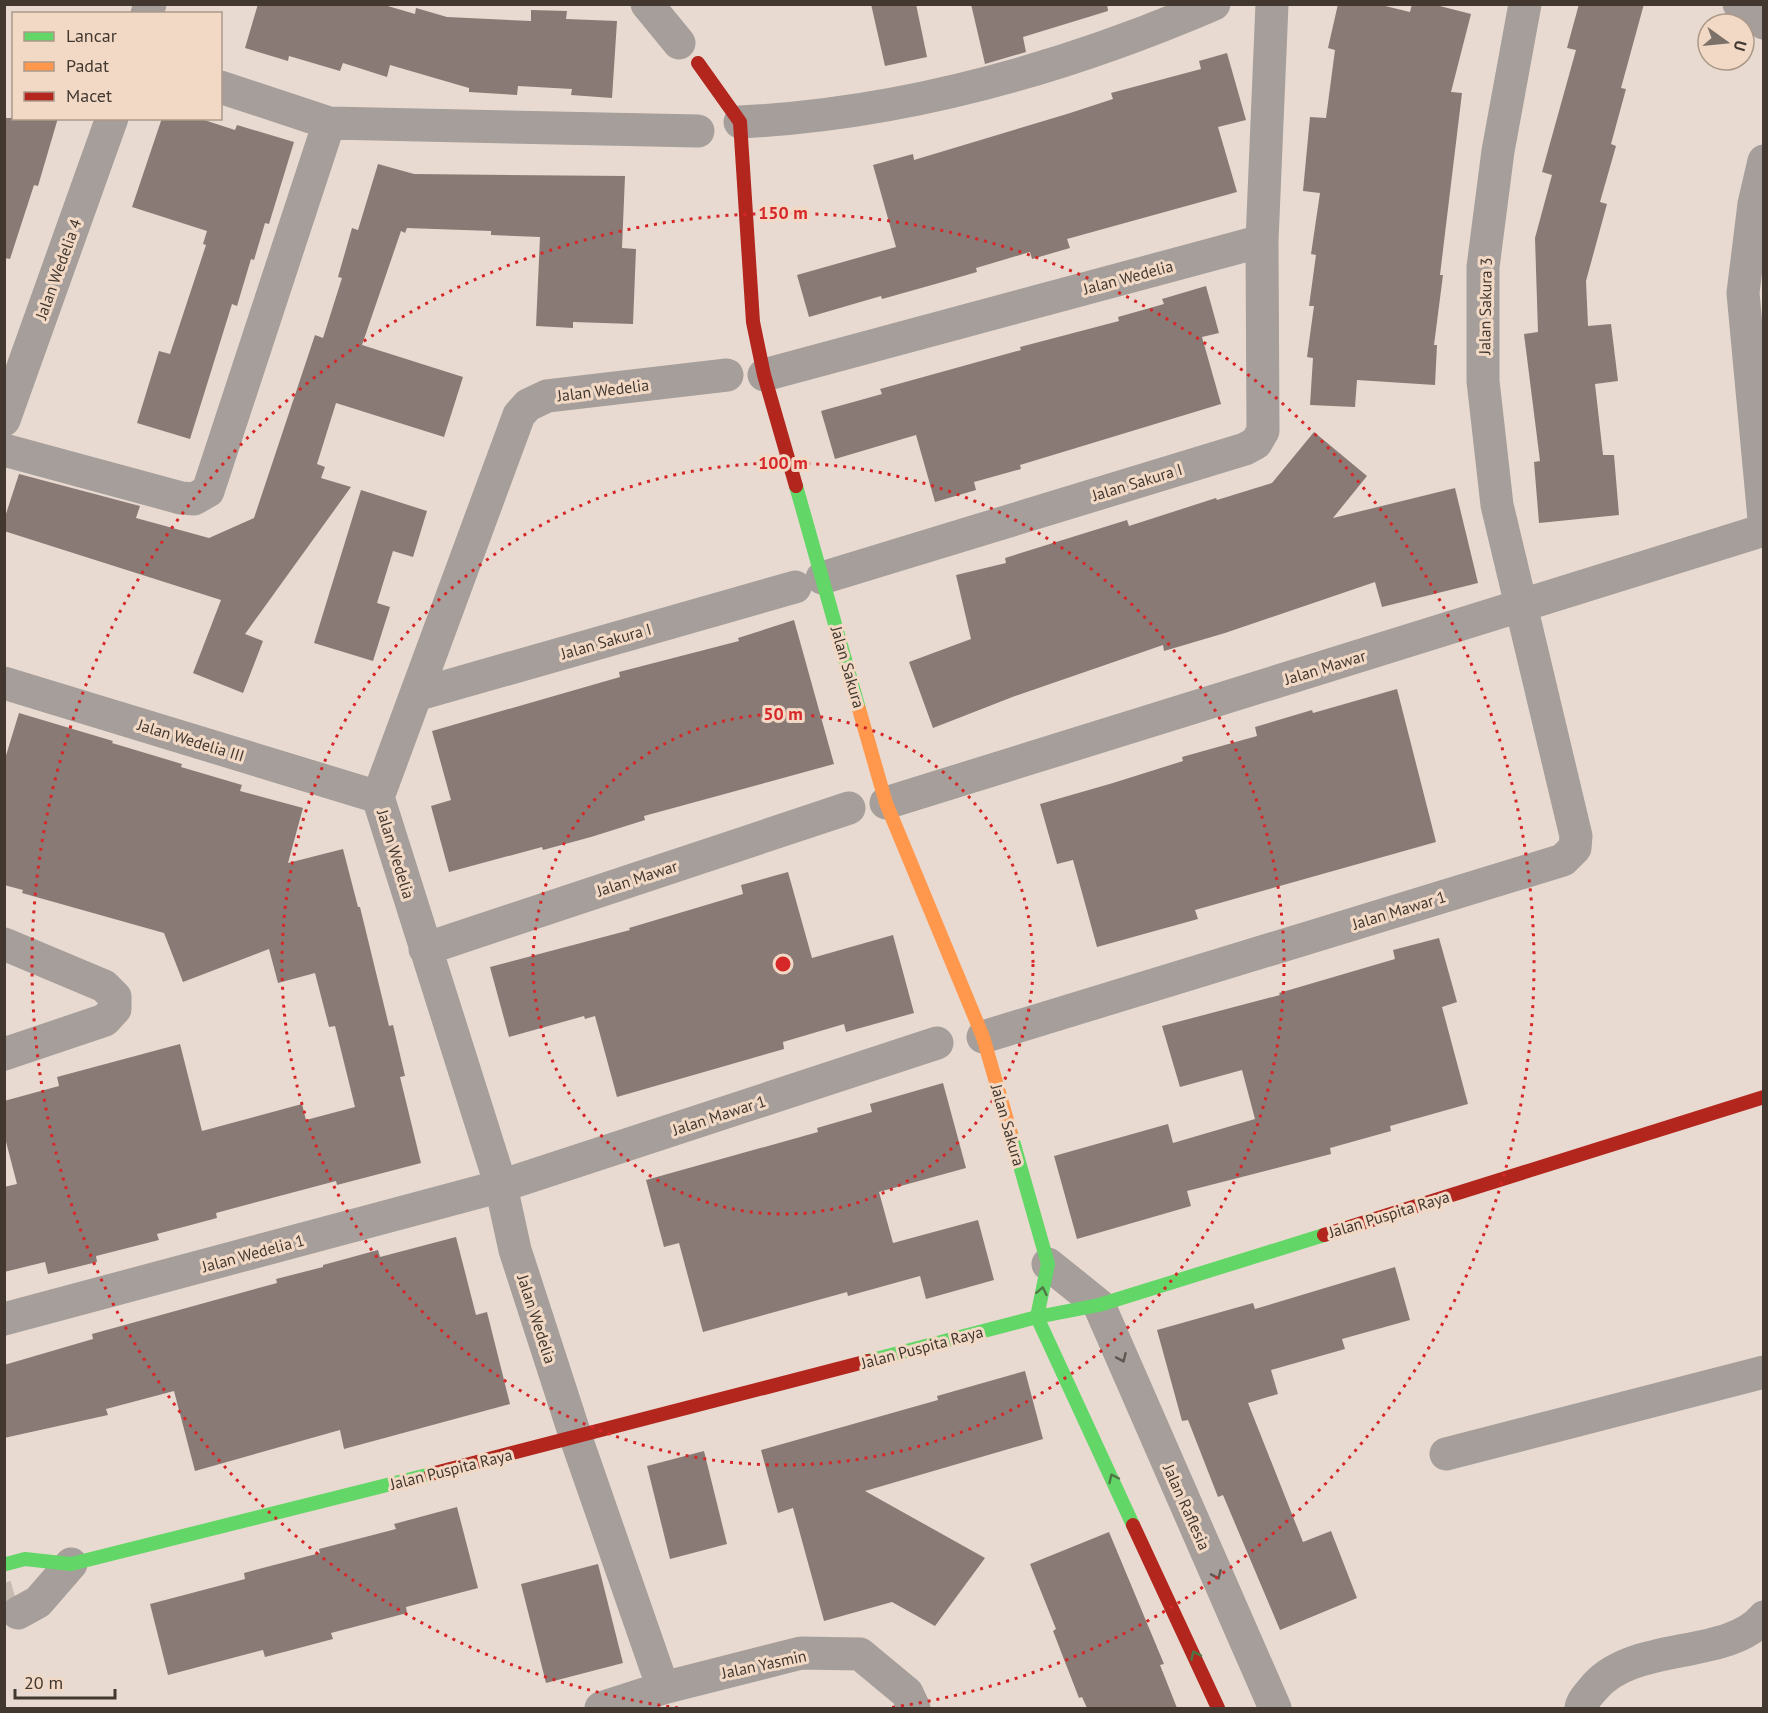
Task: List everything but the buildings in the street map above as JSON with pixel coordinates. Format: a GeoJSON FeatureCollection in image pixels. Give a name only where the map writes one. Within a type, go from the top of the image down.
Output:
{"type":"FeatureCollection","features":[{"type":"Feature","properties":{"kind":"street"},"geometry":{"type":"LineString","coordinates":[[647,4],[689,53],[740,122],[880,108],[961,89],[1085,53],[1214,4]]}},
{"type":"Feature","properties":{"kind":"street"},"geometry":{"type":"LineString","coordinates":[[1262,241],[1272,4]]}},
{"type":"Feature","properties":{"kind":"street","name":"Jalan Sakura 3"},"geometry":{"type":"LineString","coordinates":[[1519,608],[1497,505],[1483,381],[1483,267],[1498,151],[1525,4]]}},
{"type":"Feature","properties":{"kind":"street"},"geometry":{"type":"LineString","coordinates":[[1739,4],[1764,23]]}},
{"type":"Feature","properties":{"kind":"street"},"geometry":{"type":"LineString","coordinates":[[222,88],[329,123],[698,131]]}},
{"type":"Feature","properties":{"kind":"street","name":"Jalan Wedelia 4"},"geometry":{"type":"LineString","coordinates":[[4,420],[111,120]]}},
{"type":"Feature","properties":{"kind":"street","name":"Jalan Sakura"},"geometry":{"type":"LineString","coordinates":[[740,122],[753,322],[809,583],[886,803],[983,1037],[1048,1264],[1037,1317]]}},
{"type":"Feature","properties":{"kind":"street"},"geometry":{"type":"LineString","coordinates":[[4,450],[181,498],[194,499],[208,491],[329,123]]}},
{"type":"Feature","properties":{"kind":"street"},"geometry":{"type":"LineString","coordinates":[[1764,161],[1754,204],[1743,293],[1764,519]]}},
{"type":"Feature","properties":{"kind":"street","name":"Jalan Wedelia"},"geometry":{"type":"LineString","coordinates":[[765,375],[1262,241]]}},
{"type":"Feature","properties":{"kind":"street","name":"Jalan Sakura I"},"geometry":{"type":"LineString","coordinates":[[416,695],[809,583],[1245,449],[1256,442],[1263,430],[1262,241]]}},
{"type":"Feature","properties":{"kind":"street","name":"Jalan Wedelia"},"geometry":{"type":"LineString","coordinates":[[576,1438],[515,1250],[501,1186],[378,796],[519,415],[528,405],[547,396],[727,375]]}},
{"type":"Feature","properties":{"kind":"street","name":"Jalan Mawar"},"geometry":{"type":"LineString","coordinates":[[886,803],[1764,530]]}},
{"type":"Feature","properties":{"kind":"street","name":"Jalan Mawar 1"},"geometry":{"type":"LineString","coordinates":[[983,1037],[1552,863],[1570,855],[1575,848],[1576,836],[1519,608]]}},
{"type":"Feature","properties":{"kind":"street","name":"Jalan Wedelia III"},"geometry":{"type":"LineString","coordinates":[[4,683],[378,796]]}},
{"type":"Feature","properties":{"kind":"street","name":"Jalan Mawar"},"geometry":{"type":"LineString","coordinates":[[425,949],[849,808]]}},
{"type":"Feature","properties":{"kind":"street"},"geometry":{"type":"LineString","coordinates":[[4,944],[104,986],[115,997],[116,1009],[105,1020],[4,1054]]}},
{"type":"Feature","properties":{"kind":"street","name":"Jalan Mawar 1"},"geometry":{"type":"LineString","coordinates":[[501,1186],[937,1043]]}},
{"type":"Feature","properties":{"kind":"street","name":"Jalan Puspita Raya"},"geometry":{"type":"LineString","coordinates":[[71,1564],[576,1438],[1037,1317],[1099,1305],[1764,1097]]}},
{"type":"Feature","properties":{"kind":"street","name":"Jalan Wedelia 1"},"geometry":{"type":"LineString","coordinates":[[4,1319],[501,1186]]}},
{"type":"Feature","properties":{"kind":"street"},"geometry":{"type":"LineString","coordinates":[[1048,1264],[1099,1305]]}},
{"type":"Feature","properties":{"kind":"street","name":"Jalan Raflesia"},"geometry":{"type":"LineString","coordinates":[[1099,1305],[1275,1708]]}},
{"type":"Feature","properties":{"kind":"street"},"geometry":{"type":"LineString","coordinates":[[1037,1317],[1177,1613],[1218,1708]]}},
{"type":"Feature","properties":{"kind":"street"},"geometry":{"type":"LineString","coordinates":[[1446,1454],[1764,1372]]}},
{"type":"Feature","properties":{"kind":"street"},"geometry":{"type":"LineString","coordinates":[[576,1438],[663,1688]]}},
{"type":"Feature","properties":{"kind":"street"},"geometry":{"type":"LineString","coordinates":[[5,1557],[33,1551],[71,1564],[38,1602],[16,1605]]}},
{"type":"Feature","properties":{"kind":"street"},"geometry":{"type":"LineString","coordinates":[[1581,1708],[1582,1703],[1601,1679],[1634,1661],[1729,1638],[1758,1624],[1764,1617]]}},
{"type":"Feature","properties":{"kind":"street","name":"Jalan Yasmin"},"geometry":{"type":"LineString","coordinates":[[601,1708],[663,1688],[801,1653],[860,1654],[907,1693],[914,1708]]}},
{"type":"Feature","properties":{"kind":"tunnel"},"geometry":{"type":"LineString","coordinates":[[4,1600],[15,1597]]}},
{"type":"Feature","properties":{"kind":"traffic: fast"},"geometry":{"type":"LineString","coordinates":[[796,486],[859,709]]}},
{"type":"Feature","properties":{"kind":"traffic: fast"},"geometry":{"type":"LineString","coordinates":[[1011,1134],[1048,1264],[1037,1317],[1133,1525]]}},
{"type":"Feature","properties":{"kind":"traffic: fast"},"geometry":{"type":"LineString","coordinates":[[868,1361],[1037,1317],[1099,1305],[1324,1235]]}},
{"type":"Feature","properties":{"kind":"traffic: fast"},"geometry":{"type":"LineString","coordinates":[[6,1564],[25,1559],[71,1564],[431,1474]]}},
{"type":"Feature","properties":{"kind":"traffic: slow"},"geometry":{"type":"LineString","coordinates":[[859,709],[886,803],[983,1037],[1011,1134]]}},
{"type":"Feature","properties":{"kind":"traffic: jam"},"geometry":{"type":"LineString","coordinates":[[698,63],[740,122],[753,322],[764,375],[796,486]]}},
{"type":"Feature","properties":{"kind":"traffic: jam"},"geometry":{"type":"LineString","coordinates":[[1324,1235],[1764,1097]]}},
{"type":"Feature","properties":{"kind":"traffic: jam"},"geometry":{"type":"LineString","coordinates":[[431,1474],[868,1361]]}},
{"type":"Feature","properties":{"kind":"traffic: jam"},"geometry":{"type":"LineString","coordinates":[[1133,1525],[1218,1708]]}}]}
